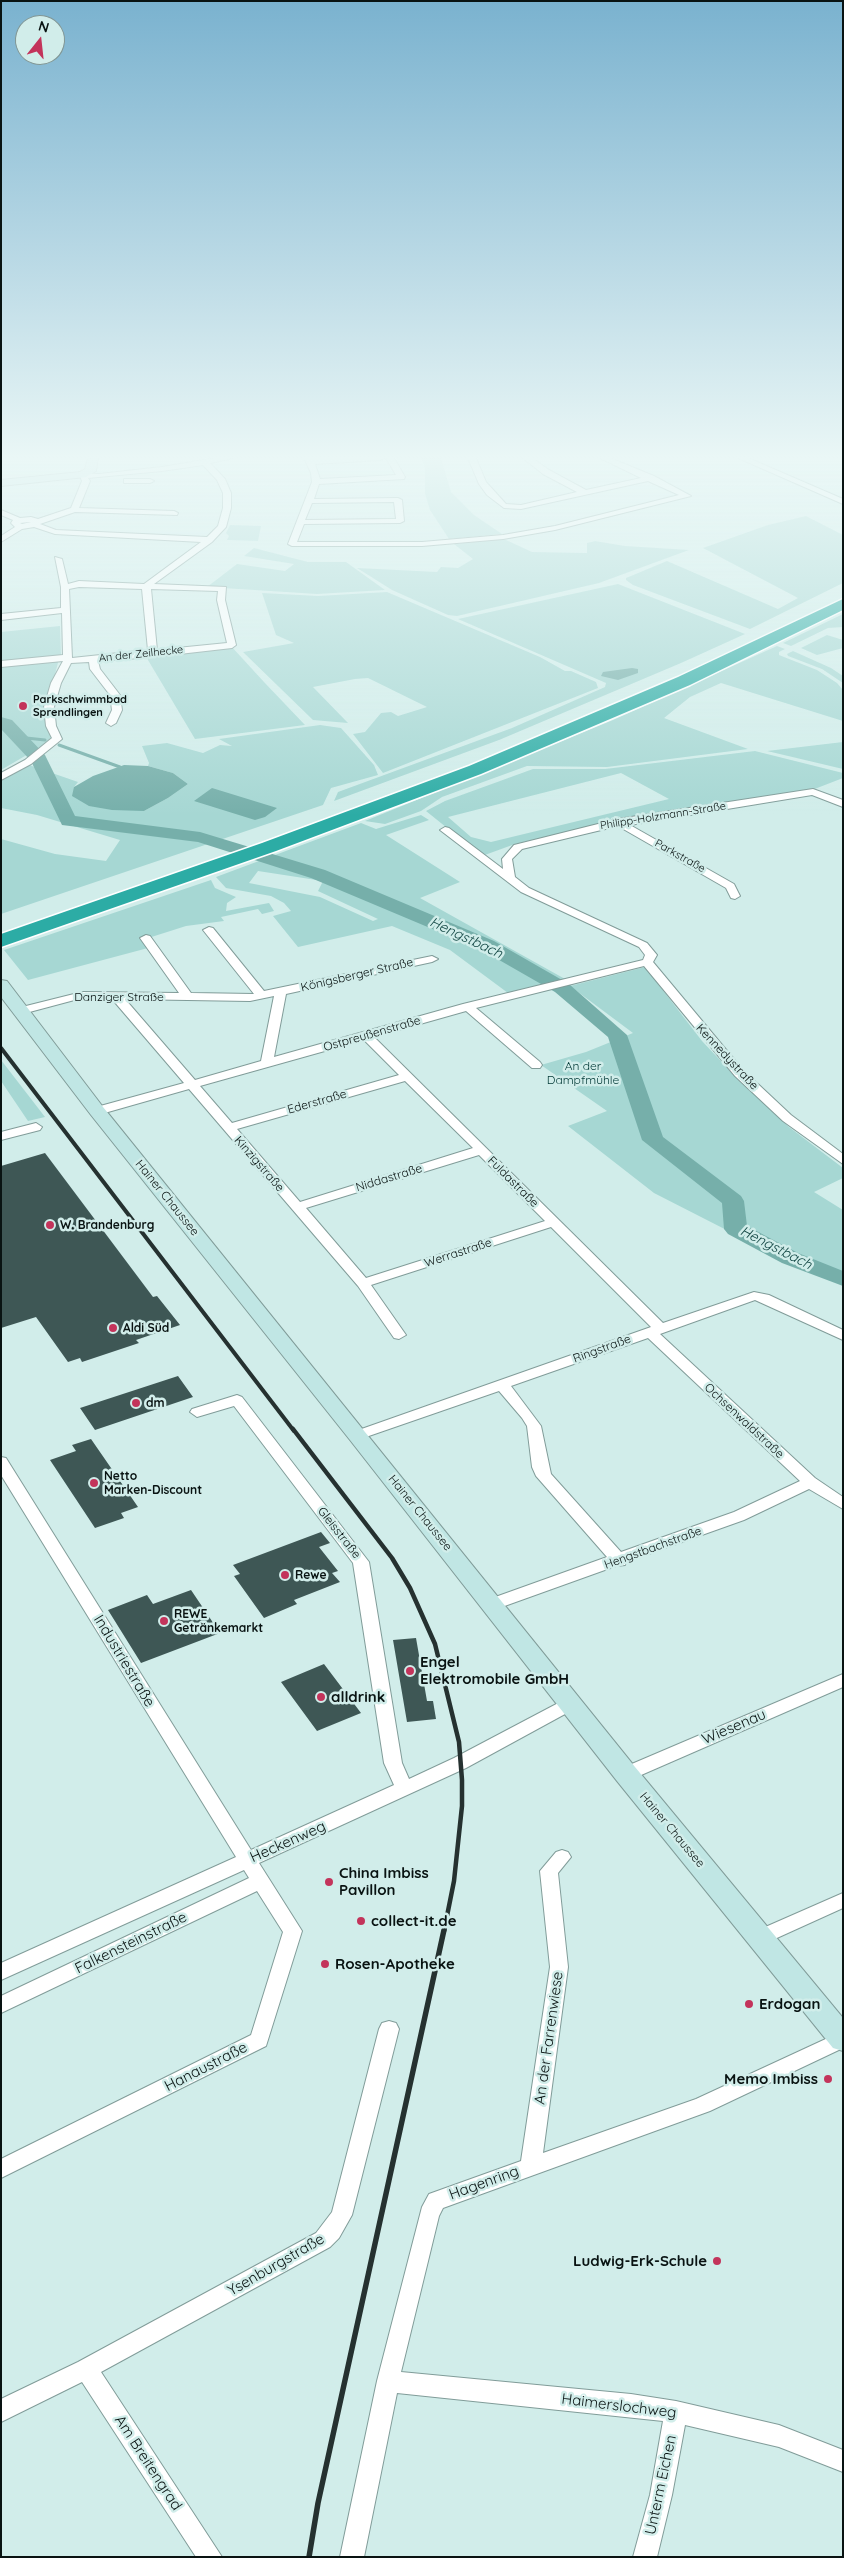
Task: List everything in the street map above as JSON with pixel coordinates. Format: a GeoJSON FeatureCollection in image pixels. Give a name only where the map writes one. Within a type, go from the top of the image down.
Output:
{"type":"FeatureCollection","features":[{"type":"Feature","properties":{"kind":"highway"},"geometry":{"type":"LineString","coordinates":[[1,928],[354,811],[670,676],[843,592]]}},
{"type":"Feature","properties":{"kind":"highway"},"geometry":{"type":"LineString","coordinates":[[1,941],[596,720],[733,658],[843,604]]}},
{"type":"Feature","properties":{"kind":"street"},"geometry":{"type":"LineString","coordinates":[[1,777],[57,740],[51,726],[49,707],[56,683],[68,659],[65,587],[63,577]]}},
{"type":"Feature","properties":{"kind":"street"},"geometry":{"type":"LineString","coordinates":[[65,587],[79,584],[146,586],[158,577]]}},
{"type":"Feature","properties":{"kind":"street"},"geometry":{"type":"LineString","coordinates":[[146,586],[153,654]]}},
{"type":"Feature","properties":{"kind":"street","name":"An der Zeilhecke"},"geometry":{"type":"LineString","coordinates":[[110,723],[117,710],[115,695],[95,669],[93,659],[232,645],[221,600],[223,589],[146,586]]}},
{"type":"Feature","properties":{"kind":"street"},"geometry":{"type":"LineString","coordinates":[[1,617],[65,610]]}},
{"type":"Feature","properties":{"kind":"street"},"geometry":{"type":"LineString","coordinates":[[1,664],[93,659]]}},
{"type":"Feature","properties":{"kind":"street","name":"Philipp-Holzmann-Straße"},"geometry":{"type":"LineString","coordinates":[[510,878],[507,859],[518,847],[618,822],[813,792],[843,804]]}},
{"type":"Feature","properties":{"kind":"street","name":"Parkstraße"},"geometry":{"type":"LineString","coordinates":[[618,822],[730,886],[735,896]]}},
{"type":"Feature","properties":{"kind":"street"},"geometry":{"type":"LineString","coordinates":[[445,830],[532,893],[643,945],[651,955],[647,962]]}},
{"type":"Feature","properties":{"kind":"street"},"geometry":{"type":"LineString","coordinates":[[209,930],[262,996]]}},
{"type":"Feature","properties":{"kind":"street","name":"Danziger Straße"},"geometry":{"type":"LineString","coordinates":[[146,938],[188,997]]}},
{"type":"Feature","properties":{"kind":"street","name":"Königsberger Straße"},"geometry":{"type":"LineString","coordinates":[[262,996],[432,959]]}},
{"type":"Feature","properties":{"kind":"street","name":"Ostpreußenstraße"},"geometry":{"type":"LineString","coordinates":[[97,1111],[468,1006],[647,962]]}},
{"type":"Feature","properties":{"kind":"street","name":"Kennedystraße"},"geometry":{"type":"LineString","coordinates":[[647,962],[739,1073],[787,1118],[843,1160]]}},
{"type":"Feature","properties":{"kind":"street","name":"Hainer Chaussee"},"geometry":{"type":"LineString","coordinates":[[1,985],[22,1010],[97,1111],[493,1604],[570,1704],[843,2039]]}},
{"type":"Feature","properties":{"kind":"street"},"geometry":{"type":"LineString","coordinates":[[267,1063],[281,992]]}},
{"type":"Feature","properties":{"kind":"street","name":"Kinzigstraße"},"geometry":{"type":"LineString","coordinates":[[116,996],[363,1283],[399,1335]]}},
{"type":"Feature","properties":{"kind":"street","name":"Danziger Straße"},"geometry":{"type":"LineString","coordinates":[[22,1010],[72,997],[244,998],[262,996]]}},
{"type":"Feature","properties":{"kind":"street"},"geometry":{"type":"LineString","coordinates":[[468,1006],[536,1065]]}},
{"type":"Feature","properties":{"kind":"street","name":"Fuldastraße"},"geometry":{"type":"LineString","coordinates":[[367,1036],[554,1222],[655,1330]]}},
{"type":"Feature","properties":{"kind":"street","name":"Ederstraße"},"geometry":{"type":"LineString","coordinates":[[228,1128],[406,1076]]}},
{"type":"Feature","properties":{"kind":"street"},"geometry":{"type":"LineString","coordinates":[[1,1136],[36,1127]]}},
{"type":"Feature","properties":{"kind":"street","name":"Niddastraße"},"geometry":{"type":"LineString","coordinates":[[296,1207],[481,1150]]}},
{"type":"Feature","properties":{"kind":"street","name":"Werrastraße"},"geometry":{"type":"LineString","coordinates":[[363,1283],[554,1222]]}},
{"type":"Feature","properties":{"kind":"street","name":"Ringstraße"},"geometry":{"type":"LineString","coordinates":[[358,1435],[754,1296],[764,1298],[843,1336]]}},
{"type":"Feature","properties":{"kind":"street","name":"Ochsenwaldstraße"},"geometry":{"type":"LineString","coordinates":[[655,1330],[810,1482],[843,1504]]}},
{"type":"Feature","properties":{"kind":"street"},"geometry":{"type":"LineString","coordinates":[[501,1384],[534,1426],[540,1467],[544,1476],[619,1561]]}},
{"type":"Feature","properties":{"kind":"street","name":"Gleisstraße"},"geometry":{"type":"LineString","coordinates":[[197,1412],[237,1400],[361,1562],[393,1763],[405,1789]]}},
{"type":"Feature","properties":{"kind":"street","name":"Industriestraße"},"geometry":{"type":"LineString","coordinates":[[1,1462],[247,1860]]}},
{"type":"Feature","properties":{"kind":"street","name":"Hengstbachstraße"},"geometry":{"type":"LineString","coordinates":[[493,1604],[619,1561],[739,1516],[810,1482]]}},
{"type":"Feature","properties":{"kind":"street","name":"Wiesenau"},"geometry":{"type":"LineString","coordinates":[[626,1774],[843,1680]]}},
{"type":"Feature","properties":{"kind":"street","name":"Heckenweg"},"geometry":{"type":"LineString","coordinates":[[1,1972],[405,1789],[494,1746],[570,1704]]}},
{"type":"Feature","properties":{"kind":"street","name":"An der Farrenwiese"},"geometry":{"type":"LineString","coordinates":[[531,2165],[559,1968],[549,1871],[562,1857]]}},
{"type":"Feature","properties":{"kind":"street","name":"Hanaustraße"},"geometry":{"type":"LineString","coordinates":[[1,2169],[259,2040],[293,1931],[247,1860]]}},
{"type":"Feature","properties":{"kind":"street","name":"Falkensteinstraße"},"geometry":{"type":"LineString","coordinates":[[1,2005],[260,1880]]}},
{"type":"Feature","properties":{"kind":"street"},"geometry":{"type":"LineString","coordinates":[[760,1938],[843,1900]]}},
{"type":"Feature","properties":{"kind":"street","name":"Ysenburgstraße"},"geometry":{"type":"LineString","coordinates":[[1,2411],[86,2370],[323,2240],[332,2231],[342,2215],[389,2029]]}},
{"type":"Feature","properties":{"kind":"street","name":"Hagenring"},"geometry":{"type":"LineString","coordinates":[[352,2557],[388,2381],[428,2214],[432,2206],[442,2198],[531,2165],[655,2124],[702,2105],[843,2039]]}},
{"type":"Feature","properties":{"kind":"street","name":"Am Breitengrad"},"geometry":{"type":"LineString","coordinates":[[86,2370],[210,2557]]}},
{"type":"Feature","properties":{"kind":"street","name":"Haimerslochweg"},"geometry":{"type":"LineString","coordinates":[[388,2381],[630,2405],[676,2412],[780,2436],[843,2462]]}},
{"type":"Feature","properties":{"kind":"street","name":"Unterm Eichen"},"geometry":{"type":"LineString","coordinates":[[645,2557],[661,2495],[676,2412]]}},
{"type":"Feature","properties":{"kind":"green space"},"geometry":{"type":"Polygon","coordinates":[[[220,577],[367,577],[385,590],[317,594],[207,587],[220,577]]]}},
{"type":"Feature","properties":{"kind":"green space"},"geometry":{"type":"Polygon","coordinates":[[[372,577],[614,577],[599,583],[457,616],[448,615],[392,590],[372,577]]]}},
{"type":"Feature","properties":{"kind":"green space"},"geometry":{"type":"Polygon","coordinates":[[[705,577],[778,609],[798,598],[759,577],[843,577],[843,583],[750,629],[633,585],[626,578],[705,577]]]}},
{"type":"Feature","properties":{"kind":"green space"},"geometry":{"type":"Polygon","coordinates":[[[618,584],[745,634],[499,740],[334,801],[338,792],[512,728],[605,687],[606,683],[458,619],[618,584]]]}},
{"type":"Feature","properties":{"kind":"green space"},"geometry":{"type":"Polygon","coordinates":[[[387,592],[540,657],[565,671],[571,671],[596,682],[598,688],[383,773],[353,734],[365,732],[381,713],[391,712],[398,716],[427,707],[368,678],[355,679],[313,687],[348,723],[313,720],[243,652],[294,643],[276,635],[262,593],[318,596],[387,592]]]}},
{"type":"Feature","properties":{"kind":"green space"},"geometry":{"type":"Polygon","coordinates":[[[843,614],[843,627],[828,628],[791,646],[783,643],[843,614]]]}},
{"type":"Feature","properties":{"kind":"green space"},"geometry":{"type":"Polygon","coordinates":[[[60,626],[61,656],[1,661],[1,632],[60,626]]]}},
{"type":"Feature","properties":{"kind":"green space"},"geometry":{"type":"Polygon","coordinates":[[[827,635],[843,640],[843,648],[817,655],[801,648],[827,635]]]}},
{"type":"Feature","properties":{"kind":"green space"},"geometry":{"type":"Polygon","coordinates":[[[231,646],[305,725],[195,739],[145,655],[231,646]]]}},
{"type":"Feature","properties":{"kind":"green space"},"geometry":{"type":"Polygon","coordinates":[[[777,646],[785,649],[779,652],[779,655],[817,670],[837,683],[843,690],[843,721],[721,683],[690,697],[664,718],[748,749],[607,767],[527,766],[442,797],[421,811],[385,824],[365,821],[613,720],[777,646]]]}},
{"type":"Feature","properties":{"kind":"green space"},"geometry":{"type":"Polygon","coordinates":[[[793,651],[831,668],[843,676],[843,683],[822,669],[788,656],[787,654],[793,651]]]}},
{"type":"Feature","properties":{"kind":"green space","name":"Parkschwimmbad Sprendlingen"},"geometry":{"type":"Polygon","coordinates":[[[59,659],[44,716],[54,739],[1,770],[1,666],[59,659]]]}},
{"type":"Feature","properties":{"kind":"green space"},"geometry":{"type":"Polygon","coordinates":[[[320,725],[341,728],[374,765],[378,775],[331,788],[323,805],[1,914],[1,839],[55,854],[106,861],[120,840],[37,815],[1,808],[1,781],[29,765],[78,782],[74,787],[144,811],[188,784],[173,773],[148,766],[149,763],[142,746],[167,743],[203,753],[220,745],[232,746],[219,739],[320,725]]]}},
{"type":"Feature","properties":{"kind":"green space"},"geometry":{"type":"Polygon","coordinates":[[[843,742],[843,769],[767,751],[843,742]]]}},
{"type":"Feature","properties":{"kind":"green space"},"geometry":{"type":"Polygon","coordinates":[[[755,751],[843,773],[843,778],[812,790],[610,821],[515,844],[482,856],[426,811],[445,801],[533,769],[605,769],[755,751]],[[621,773],[448,817],[471,837],[491,842],[669,799],[621,773]]]}},
{"type":"Feature","properties":{"kind":"green space"},"geometry":{"type":"Polygon","coordinates":[[[421,815],[429,820],[386,835],[460,882],[420,898],[565,979],[508,993],[450,950],[392,926],[298,947],[273,916],[291,911],[284,903],[271,896],[226,888],[216,877],[361,823],[376,829],[421,815]],[[258,871],[249,883],[320,897],[373,921],[378,919],[318,891],[323,881],[258,871]]]}},
{"type":"Feature","properties":{"kind":"green space"},"geometry":{"type":"Polygon","coordinates":[[[211,880],[215,888],[236,897],[227,903],[226,911],[269,903],[274,911],[262,914],[258,909],[221,917],[224,921],[186,926],[142,940],[148,948],[28,980],[4,950],[211,880]]]}},
{"type":"Feature","properties":{"kind":"green space","name":"An der Dampfmühle"},"geometry":{"type":"Polygon","coordinates":[[[645,967],[702,1041],[735,1076],[789,1127],[843,1168],[843,1178],[814,1192],[843,1210],[843,1284],[797,1266],[654,1193],[568,1126],[607,1111],[541,1065],[586,1052],[633,1033],[570,986],[645,967]]]}},
{"type":"Feature","properties":{"kind":"green space"},"geometry":{"type":"Polygon","coordinates":[[[1,1060],[45,1117],[28,1121],[1,1081],[1,1060]]]}},
{"type":"Feature","properties":{"kind":"shaded area"},"geometry":{"type":"Polygon","coordinates":[[[632,668],[638,669],[638,673],[618,680],[601,676],[603,672],[632,668]]]}},
{"type":"Feature","properties":{"kind":"shaded area"},"geometry":{"type":"Polygon","coordinates":[[[124,765],[148,766],[173,773],[188,784],[144,811],[112,810],[89,806],[72,796],[74,787],[93,776],[124,765]]]}},
{"type":"Feature","properties":{"kind":"shaded area"},"geometry":{"type":"Polygon","coordinates":[[[212,788],[277,808],[265,817],[255,820],[194,801],[212,788]]]}},
{"type":"Feature","properties":{"kind":"building","name":"W. Brandenburg"},"geometry":{"type":"Polygon","coordinates":[[[45,1153],[153,1297],[157,1296],[180,1325],[136,1340],[139,1343],[82,1362],[80,1358],[68,1362],[36,1317],[1,1328],[1,1166],[45,1153]]]}},
{"type":"Feature","properties":{"kind":"building","name":"dm"},"geometry":{"type":"Polygon","coordinates":[[[178,1376],[193,1397],[95,1430],[80,1408],[178,1376]]]}},
{"type":"Feature","properties":{"kind":"building","name":"Netto Marken-Discount"},"geometry":{"type":"Polygon","coordinates":[[[91,1439],[138,1507],[121,1513],[124,1518],[95,1528],[50,1460],[76,1451],[72,1445],[91,1439]]]}},
{"type":"Feature","properties":{"kind":"building","name":"Rewe"},"geometry":{"type":"Polygon","coordinates":[[[321,1532],[330,1543],[319,1547],[338,1571],[332,1573],[340,1582],[294,1600],[297,1604],[264,1618],[234,1576],[240,1574],[233,1565],[321,1532]]]}},
{"type":"Feature","properties":{"kind":"building","name":"REWE Getränkemarkt"},"geometry":{"type":"Polygon","coordinates":[[[191,1590],[220,1633],[141,1663],[108,1610],[147,1595],[153,1604],[191,1590]]]}},
{"type":"Feature","properties":{"kind":"building","name":"Engel Elektromobile GmbH"},"geometry":{"type":"Polygon","coordinates":[[[416,1638],[427,1701],[433,1701],[436,1719],[407,1722],[393,1640],[416,1638]]]}},
{"type":"Feature","properties":{"kind":"building","name":"alldrink"},"geometry":{"type":"Polygon","coordinates":[[[324,1664],[361,1713],[317,1731],[281,1682],[324,1664]]]}},
{"type":"Feature","properties":{"kind":"waterway","name":"Hengstbach"},"geometry":{"type":"LineString","coordinates":[[1,722],[6,724],[39,759],[68,821],[200,837],[318,874],[487,945],[562,988],[617,1035],[653,1140],[733,1201],[736,1229],[790,1258],[843,1279]]}},
{"type":"Feature","properties":{"kind":"waterway"},"geometry":{"type":"LineString","coordinates":[[17,737],[45,740]]}},
{"type":"Feature","properties":{"kind":"waterway"},"geometry":{"type":"LineString","coordinates":[[59,745],[120,767]]}},
{"type":"Feature","properties":{"kind":"railway"},"geometry":{"type":"LineString","coordinates":[[1,1048],[294,1431]]}},
{"type":"Feature","properties":{"kind":"railway"},"geometry":{"type":"LineString","coordinates":[[293,1429],[392,1558],[410,1588],[435,1644],[459,1742],[462,1780],[462,1806],[454,1881],[444,1931]]}},
{"type":"Feature","properties":{"kind":"railway"},"geometry":{"type":"LineString","coordinates":[[309,2557],[318,2503],[444,1930]]}},
{"type":"Feature","properties":{"kind":"place","name":"Parkschwimmbad Sprendlingen"},"geometry":{"type":"Point","coordinates":[23,706]}},
{"type":"Feature","properties":{"kind":"place","name":"W. Brandenburg"},"geometry":{"type":"Point","coordinates":[50,1225]}},
{"type":"Feature","properties":{"kind":"place","name":"Aldi Süd"},"geometry":{"type":"Point","coordinates":[113,1328]}},
{"type":"Feature","properties":{"kind":"place","name":"dm"},"geometry":{"type":"Point","coordinates":[136,1403]}},
{"type":"Feature","properties":{"kind":"place","name":"Netto Marken-Discount"},"geometry":{"type":"Point","coordinates":[94,1483]}},
{"type":"Feature","properties":{"kind":"place","name":"Rewe"},"geometry":{"type":"Point","coordinates":[285,1575]}},
{"type":"Feature","properties":{"kind":"place","name":"REWE Getränkemarkt"},"geometry":{"type":"Point","coordinates":[164,1621]}},
{"type":"Feature","properties":{"kind":"place","name":"Engel Elektromobile GmbH"},"geometry":{"type":"Point","coordinates":[410,1671]}},
{"type":"Feature","properties":{"kind":"place","name":"alldrink"},"geometry":{"type":"Point","coordinates":[321,1697]}},
{"type":"Feature","properties":{"kind":"place","name":"China Imbiss Pavillon"},"geometry":{"type":"Point","coordinates":[329,1882]}},
{"type":"Feature","properties":{"kind":"place","name":"collect-it.de"},"geometry":{"type":"Point","coordinates":[361,1921]}},
{"type":"Feature","properties":{"kind":"place","name":"Rosen-Apotheke"},"geometry":{"type":"Point","coordinates":[325,1964]}},
{"type":"Feature","properties":{"kind":"place","name":"Erdogan"},"geometry":{"type":"Point","coordinates":[749,2004]}},
{"type":"Feature","properties":{"kind":"place","name":"Memo Imbiss"},"geometry":{"type":"Point","coordinates":[828,2079]}},
{"type":"Feature","properties":{"kind":"place","name":"Ludwig-Erk-Schule"},"geometry":{"type":"Point","coordinates":[717,2261]}}]}
